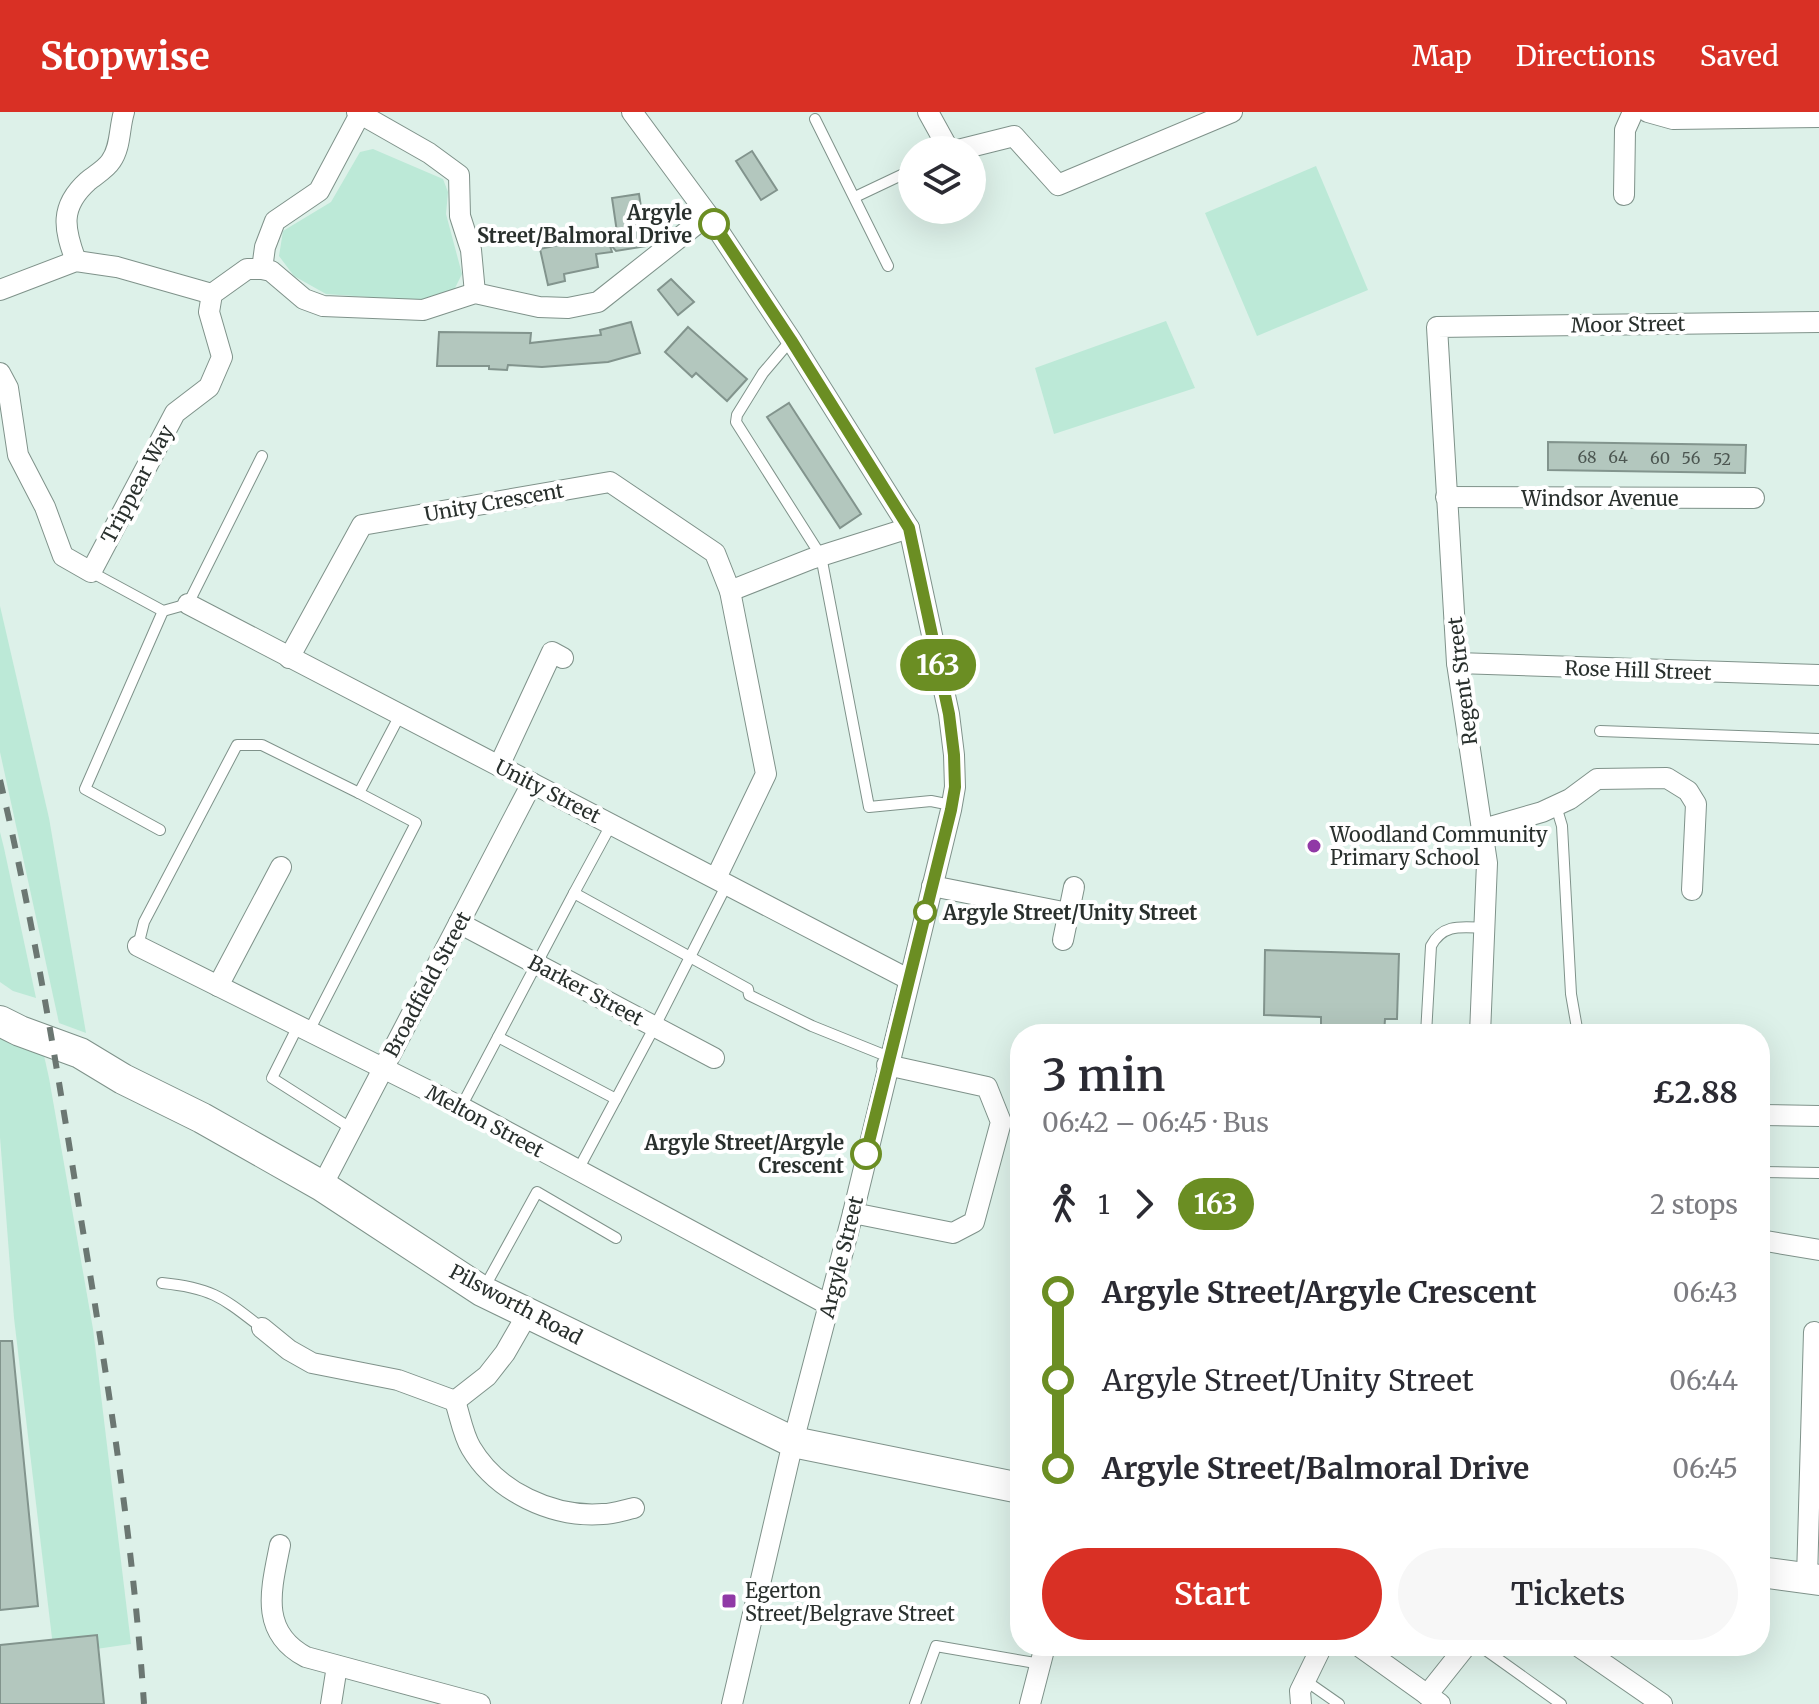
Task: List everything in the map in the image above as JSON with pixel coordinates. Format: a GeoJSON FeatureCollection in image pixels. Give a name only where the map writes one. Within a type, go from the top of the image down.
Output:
{"type":"FeatureCollection","features":[{"type":"Feature","properties":{"kind":"street"},"geometry":{"type":"LineString","coordinates":[[76,261],[66,233],[66,214],[76,192],[110,163],[118,148],[124,112]]}},
{"type":"Feature","properties":{"kind":"street","name":"Argyle Street"},"geometry":{"type":"LineString","coordinates":[[632,112],[708,215],[909,528],[949,714],[954,755],[955,787],[951,805],[853,1213],[793,1442],[732,1704]]}},
{"type":"Feature","properties":{"kind":"street"},"geometry":{"type":"LineString","coordinates":[[928,112],[941,136]]}},
{"type":"Feature","properties":{"kind":"street"},"geometry":{"type":"LineString","coordinates":[[986,143],[1014,136],[1058,185],[1232,112]]}},
{"type":"Feature","properties":{"kind":"street"},"geometry":{"type":"LineString","coordinates":[[1624,195],[1625,130],[1633,112]]}},
{"type":"Feature","properties":{"kind":"street"},"geometry":{"type":"LineString","coordinates":[[1648,112],[1673,119],[1819,117]]}},
{"type":"Feature","properties":{"kind":"street"},"geometry":{"type":"LineString","coordinates":[[262,269],[265,247],[275,221],[319,191],[358,113],[429,153],[459,175],[460,216],[471,250],[475,293]]}},
{"type":"Feature","properties":{"kind":"street"},"geometry":{"type":"LineString","coordinates":[[0,290],[76,261],[117,267],[212,294],[247,269],[262,269],[271,271],[304,299],[323,306],[423,310],[475,293],[539,307],[568,308],[598,302],[708,215]]}},
{"type":"Feature","properties":{"kind":"street","name":"Trippear Way"},"geometry":{"type":"LineString","coordinates":[[91,572],[175,413],[209,387],[222,357],[209,312],[212,294]]}},
{"type":"Feature","properties":{"kind":"street","name":"Moor Street"},"geometry":{"type":"LineString","coordinates":[[1437,327],[1819,322]]}},
{"type":"Feature","properties":{"kind":"street","name":"Regent Street"},"geometry":{"type":"LineString","coordinates":[[1437,327],[1457,663],[1487,863],[1480,1024]]}},
{"type":"Feature","properties":{"kind":"street"},"geometry":{"type":"LineString","coordinates":[[0,373],[8,388],[18,455],[45,507],[63,556],[91,572]]}},
{"type":"Feature","properties":{"kind":"street","name":"Unity Crescent"},"geometry":{"type":"LineString","coordinates":[[289,658],[362,525],[610,482],[715,553],[730,591],[766,774],[722,881]]}},
{"type":"Feature","properties":{"kind":"street","name":"Windsor Avenue"},"geometry":{"type":"LineString","coordinates":[[1446,497],[1754,498]]}},
{"type":"Feature","properties":{"kind":"street"},"geometry":{"type":"LineString","coordinates":[[730,591],[821,556],[909,528]]}},
{"type":"Feature","properties":{"kind":"street","name":"Unity Street"},"geometry":{"type":"LineString","coordinates":[[188,604],[908,979]]}},
{"type":"Feature","properties":{"kind":"street"},"geometry":{"type":"LineString","coordinates":[[499,766],[552,652],[563,658]]}},
{"type":"Feature","properties":{"kind":"street","name":"Rose Hill Street"},"geometry":{"type":"LineString","coordinates":[[1457,663],[1819,675]]}},
{"type":"Feature","properties":{"kind":"street"},"geometry":{"type":"LineString","coordinates":[[1483,829],[1556,806],[1597,779],[1667,778],[1688,791],[1696,804],[1692,890]]}},
{"type":"Feature","properties":{"kind":"street","name":"Broadfield Street"},"geometry":{"type":"LineString","coordinates":[[322,1186],[532,783]]}},
{"type":"Feature","properties":{"kind":"street"},"geometry":{"type":"LineString","coordinates":[[218,986],[281,867]]}},
{"type":"Feature","properties":{"kind":"street"},"geometry":{"type":"LineString","coordinates":[[932,886],[1068,913]]}},
{"type":"Feature","properties":{"kind":"street"},"geometry":{"type":"LineString","coordinates":[[1063,940],[1074,887]]}},
{"type":"Feature","properties":{"kind":"street","name":"Barker Street"},"geometry":{"type":"LineString","coordinates":[[459,923],[714,1058]]}},
{"type":"Feature","properties":{"kind":"street","name":"Melton Street"},"geometry":{"type":"LineString","coordinates":[[138,946],[461,1107],[829,1305]]}},
{"type":"Feature","properties":{"kind":"street","name":"Pilsworth Road"},"geometry":{"type":"LineString","coordinates":[[0,1021],[80,1053],[123,1079],[191,1112],[322,1186],[482,1291],[793,1442],[1010,1486]]}},
{"type":"Feature","properties":{"kind":"street"},"geometry":{"type":"LineString","coordinates":[[853,1213],[953,1233],[974,1222],[1001,1122],[987,1087],[888,1061]]}},
{"type":"Feature","properties":{"kind":"street"},"geometry":{"type":"LineString","coordinates":[[1770,1115],[1819,1116]]}},
{"type":"Feature","properties":{"kind":"street"},"geometry":{"type":"LineString","coordinates":[[1770,1242],[1819,1250]]}},
{"type":"Feature","properties":{"kind":"street"},"geometry":{"type":"LineString","coordinates":[[455,1401],[487,1376],[505,1353],[528,1313]]}},
{"type":"Feature","properties":{"kind":"street"},"geometry":{"type":"LineString","coordinates":[[262,1328],[289,1350],[312,1363],[398,1380],[455,1401]]}},
{"type":"Feature","properties":{"kind":"street"},"geometry":{"type":"LineString","coordinates":[[1770,1573],[1813,1579],[1817,1331]]}},
{"type":"Feature","properties":{"kind":"street"},"geometry":{"type":"LineString","coordinates":[[455,1401],[470,1447],[492,1474],[517,1494],[567,1512],[603,1515],[634,1508]]}},
{"type":"Feature","properties":{"kind":"street"},"geometry":{"type":"LineString","coordinates":[[280,1545],[272,1604],[276,1630],[282,1641],[292,1649],[306,1657],[480,1704]]}},
{"type":"Feature","properties":{"kind":"street"},"geometry":{"type":"LineString","coordinates":[[1030,1704],[1043,1656]]}},
{"type":"Feature","properties":{"kind":"street"},"geometry":{"type":"LineString","coordinates":[[1301,1704],[1300,1691],[1317,1656]]}},
{"type":"Feature","properties":{"kind":"street"},"geometry":{"type":"LineString","coordinates":[[1373,1656],[1434,1699],[1460,1656]]}},
{"type":"Feature","properties":{"kind":"street"},"geometry":{"type":"LineString","coordinates":[[1592,1656],[1662,1704]]}},
{"type":"Feature","properties":{"kind":"street"},"geometry":{"type":"LineString","coordinates":[[331,1704],[337,1666]]}},
{"type":"Feature","properties":{"kind":"lane"},"geometry":{"type":"LineString","coordinates":[[815,119],[888,266]]}},
{"type":"Feature","properties":{"kind":"lane"},"geometry":{"type":"LineString","coordinates":[[855,197],[898,177]]}},
{"type":"Feature","properties":{"kind":"lane"},"geometry":{"type":"LineString","coordinates":[[791,340],[763,373],[737,415],[736,422],[821,556],[869,807],[931,801],[951,805]]}},
{"type":"Feature","properties":{"kind":"lane"},"geometry":{"type":"LineString","coordinates":[[91,572],[163,611],[188,604],[262,456]]}},
{"type":"Feature","properties":{"kind":"lane"},"geometry":{"type":"LineString","coordinates":[[160,830],[85,789],[163,611]]}},
{"type":"Feature","properties":{"kind":"lane"},"geometry":{"type":"LineString","coordinates":[[359,793],[400,715]]}},
{"type":"Feature","properties":{"kind":"lane"},"geometry":{"type":"LineString","coordinates":[[1600,731],[1819,739]]}},
{"type":"Feature","properties":{"kind":"lane"},"geometry":{"type":"LineString","coordinates":[[138,946],[144,922],[237,745],[262,745],[416,823],[304,1029],[272,1078],[352,1129]]}},
{"type":"Feature","properties":{"kind":"lane"},"geometry":{"type":"LineString","coordinates":[[1556,806],[1562,826],[1571,994],[1576,1024]]}},
{"type":"Feature","properties":{"kind":"lane"},"geometry":{"type":"LineString","coordinates":[[461,1107],[612,823]]}},
{"type":"Feature","properties":{"kind":"lane"},"geometry":{"type":"LineString","coordinates":[[578,1170],[691,957],[722,881]]}},
{"type":"Feature","properties":{"kind":"lane"},"geometry":{"type":"LineString","coordinates":[[574,893],[748,989],[749,995],[888,1061]]}},
{"type":"Feature","properties":{"kind":"lane"},"geometry":{"type":"LineString","coordinates":[[1427,1024],[1431,946],[1436,936],[1450,927],[1485,928]]}},
{"type":"Feature","properties":{"kind":"lane"},"geometry":{"type":"LineString","coordinates":[[498,1037],[616,1099]]}},
{"type":"Feature","properties":{"kind":"lane"},"geometry":{"type":"LineString","coordinates":[[1770,1172],[1819,1173]]}},
{"type":"Feature","properties":{"kind":"lane"},"geometry":{"type":"LineString","coordinates":[[482,1291],[537,1192],[616,1238]]}},
{"type":"Feature","properties":{"kind":"lane"},"geometry":{"type":"LineString","coordinates":[[162,1283],[195,1286],[207,1291],[229,1302],[262,1328]]}},
{"type":"Feature","properties":{"kind":"lane"},"geometry":{"type":"LineString","coordinates":[[915,1704],[936,1646],[1010,1652]]}},
{"type":"Feature","properties":{"kind":"lane"},"geometry":{"type":"LineString","coordinates":[[1494,1656],[1561,1704]]}},
{"type":"Feature","properties":{"kind":"lane"},"geometry":{"type":"LineString","coordinates":[[1306,1681],[1339,1704]]}},
{"type":"Feature","properties":{"kind":"green space"},"geometry":{"type":"Polygon","coordinates":[[[373,149],[443,179],[448,192],[446,214],[462,274],[454,290],[425,301],[326,294],[294,276],[279,256],[283,231],[331,202],[360,152],[373,149]]]}},
{"type":"Feature","properties":{"kind":"green space"},"geometry":{"type":"Polygon","coordinates":[[[1316,166],[1368,290],[1257,336],[1205,213],[1316,166]]]}},
{"type":"Feature","properties":{"kind":"green space"},"geometry":{"type":"Polygon","coordinates":[[[1166,321],[1195,388],[1054,434],[1035,368],[1166,321]]]}},
{"type":"Feature","properties":{"kind":"green space"},"geometry":{"type":"Polygon","coordinates":[[[0,606],[49,818],[86,1033],[59,1023],[0,752],[0,606]]]}},
{"type":"Feature","properties":{"kind":"green space"},"geometry":{"type":"Polygon","coordinates":[[[0,832],[36,998],[13,991],[0,982],[0,832]]]}},
{"type":"Feature","properties":{"kind":"green space"},"geometry":{"type":"Polygon","coordinates":[[[0,1037],[43,1051],[49,1078],[93,1329],[131,1644],[54,1655],[14,1318],[0,1137],[0,1037]]]}},
{"type":"Feature","properties":{"kind":"building"},"geometry":{"type":"Polygon","coordinates":[[[752,151],[777,190],[761,200],[736,161],[752,151]]]}},
{"type":"Feature","properties":{"kind":"building"},"geometry":{"type":"Polygon","coordinates":[[[639,194],[647,246],[616,251],[609,243],[612,252],[596,254],[598,267],[564,274],[565,281],[548,285],[540,249],[617,232],[612,198],[639,194]]]}},
{"type":"Feature","properties":{"kind":"building"},"geometry":{"type":"Polygon","coordinates":[[[671,279],[694,302],[678,315],[658,290],[671,279]]]}},
{"type":"Feature","properties":{"kind":"building"},"geometry":{"type":"Polygon","coordinates":[[[631,322],[640,353],[608,362],[542,367],[508,365],[507,370],[489,369],[489,366],[437,366],[439,332],[531,333],[530,343],[601,335],[600,330],[631,322]]]}},
{"type":"Feature","properties":{"kind":"building"},"geometry":{"type":"Polygon","coordinates":[[[688,327],[747,379],[727,401],[696,373],[692,377],[665,352],[688,327]]]}},
{"type":"Feature","properties":{"kind":"building"},"geometry":{"type":"Polygon","coordinates":[[[789,403],[861,514],[840,528],[767,417],[789,403]]]}},
{"type":"Feature","properties":{"kind":"building"},"geometry":{"type":"Polygon","coordinates":[[[1548,442],[1746,445],[1745,473],[1548,470],[1548,442]]]}},
{"type":"Feature","properties":{"kind":"building"},"geometry":{"type":"Polygon","coordinates":[[[1265,950],[1399,954],[1397,1019],[1385,1019],[1385,1024],[1321,1024],[1321,1017],[1264,1015],[1265,950]]]}},
{"type":"Feature","properties":{"kind":"building"},"geometry":{"type":"Polygon","coordinates":[[[0,1341],[12,1341],[38,1606],[0,1610],[0,1341]]]}},
{"type":"Feature","properties":{"kind":"building"},"geometry":{"type":"Polygon","coordinates":[[[97,1635],[104,1704],[0,1704],[0,1645],[97,1635]]]}},
{"type":"Feature","properties":{"kind":"railway"},"geometry":{"type":"LineString","coordinates":[[0,780],[44,996],[100,1335],[126,1519],[144,1704]]}},
{"type":"Feature","properties":{"kind":"bus line","name":"163"},"geometry":{"type":"LineString","coordinates":[[714,224],[909,528],[949,714],[955,787],[951,810],[866,1154]]}},
{"type":"Feature","properties":{"kind":"place","name":"Argyle Street/Balmoral Drive"},"geometry":{"type":"Point","coordinates":[714,224]}},
{"type":"Feature","properties":{"kind":"place","name":"Woodland Community Primary School"},"geometry":{"type":"Point","coordinates":[1314,846]}},
{"type":"Feature","properties":{"kind":"place","name":"Argyle Street/Unity Street"},"geometry":{"type":"Point","coordinates":[925,912]}},
{"type":"Feature","properties":{"kind":"place","name":"Argyle Street/Argyle Crescent"},"geometry":{"type":"Point","coordinates":[866,1154]}},
{"type":"Feature","properties":{"kind":"place","name":"Egerton Street/Belgrave Street"},"geometry":{"type":"Point","coordinates":[729,1601]}}]}
